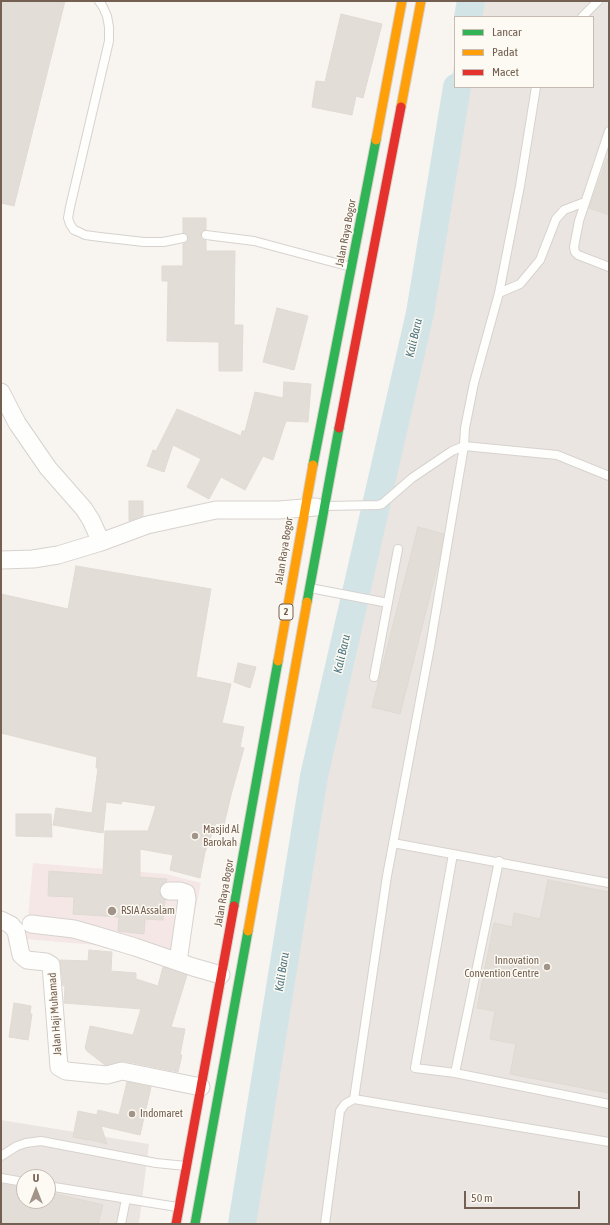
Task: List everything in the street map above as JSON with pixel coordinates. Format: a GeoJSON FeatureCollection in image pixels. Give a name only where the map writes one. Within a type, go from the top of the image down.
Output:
{"type":"FeatureCollection","features":[{"type":"Feature","properties":{"kind":"highway","name":"Jalan Raya Bogor"},"geometry":{"type":"LineString","coordinates":[[176,1224],[188,1208],[300,586],[304,508],[352,267],[402,1]]}},
{"type":"Feature","properties":{"kind":"highway","name":"Jalan Raya Bogor"},"geometry":{"type":"LineString","coordinates":[[195,1224],[188,1208],[186,1166],[221,975],[300,586],[324,506],[421,1]]}},
{"type":"Feature","properties":{"kind":"street"},"geometry":{"type":"LineString","coordinates":[[1,392],[17,423],[44,461],[84,509],[101,542]]}},
{"type":"Feature","properties":{"kind":"street"},"geometry":{"type":"LineString","coordinates":[[1,560],[33,559],[58,555],[101,542],[147,525],[216,510],[280,510],[324,506]]}},
{"type":"Feature","properties":{"kind":"street"},"geometry":{"type":"LineString","coordinates":[[169,891],[180,891],[186,893],[187,899],[178,962]]}},
{"type":"Feature","properties":{"kind":"street","name":"Jalan Haji Muhamad"},"geometry":{"type":"LineString","coordinates":[[1,920],[12,925],[16,931],[21,955],[27,960],[46,962],[51,965],[59,1067],[66,1071],[108,1075],[122,1072],[201,1087]]}},
{"type":"Feature","properties":{"kind":"street"},"geometry":{"type":"LineString","coordinates":[[31,924],[74,929],[221,975]]}},
{"type":"Feature","properties":{"kind":"lane"},"geometry":{"type":"LineString","coordinates":[[99,1],[107,16],[109,41],[70,207],[68,218],[70,224],[74,230],[100,237],[144,242],[163,242],[183,238]]}},
{"type":"Feature","properties":{"kind":"lane"},"geometry":{"type":"LineString","coordinates":[[583,16],[598,1]]}},
{"type":"Feature","properties":{"kind":"lane"},"geometry":{"type":"LineString","coordinates":[[354,1099],[386,884],[430,647],[464,446],[465,428],[474,383],[498,293],[520,186],[536,88]]}},
{"type":"Feature","properties":{"kind":"lane"},"geometry":{"type":"LineString","coordinates":[[609,131],[579,221],[574,247],[575,252],[578,255],[609,267]]}},
{"type":"Feature","properties":{"kind":"lane"},"geometry":{"type":"LineString","coordinates":[[498,293],[520,284],[540,260],[556,218],[564,210],[585,202]]}},
{"type":"Feature","properties":{"kind":"lane"},"geometry":{"type":"LineString","coordinates":[[206,235],[254,241],[352,267]]}},
{"type":"Feature","properties":{"kind":"lane"},"geometry":{"type":"LineString","coordinates":[[324,506],[378,506],[412,478],[452,451],[464,446],[557,454],[609,476]]}},
{"type":"Feature","properties":{"kind":"lane"},"geometry":{"type":"LineString","coordinates":[[374,677],[398,549]]}},
{"type":"Feature","properties":{"kind":"lane"},"geometry":{"type":"LineString","coordinates":[[300,586],[388,603]]}},
{"type":"Feature","properties":{"kind":"lane"},"geometry":{"type":"LineString","coordinates":[[394,843],[499,861],[609,883]]}},
{"type":"Feature","properties":{"kind":"lane"},"geometry":{"type":"LineString","coordinates":[[454,854],[415,1068],[455,1073],[609,1104]]}},
{"type":"Feature","properties":{"kind":"lane"},"geometry":{"type":"LineString","coordinates":[[455,1073],[499,861]]}},
{"type":"Feature","properties":{"kind":"lane"},"geometry":{"type":"LineString","coordinates":[[325,1224],[340,1111],[345,1104],[354,1099],[609,1142]]}},
{"type":"Feature","properties":{"kind":"lane"},"geometry":{"type":"LineString","coordinates":[[1,1156],[17,1146],[41,1141],[156,1163],[186,1166]]}},
{"type":"Feature","properties":{"kind":"lane"},"geometry":{"type":"LineString","coordinates":[[1,1178],[16,1181]]}},
{"type":"Feature","properties":{"kind":"lane"},"geometry":{"type":"LineString","coordinates":[[56,1187],[188,1208]]}},
{"type":"Feature","properties":{"kind":"lane"},"geometry":{"type":"LineString","coordinates":[[121,1224],[126,1199]]}},
{"type":"Feature","properties":{"kind":"shaded area"},"geometry":{"type":"Polygon","coordinates":[[[466,1],[609,1],[609,1224],[244,1224],[454,66],[454,88],[594,88],[594,16],[463,16],[466,1]]]}},
{"type":"Feature","properties":{"kind":"shaded area","name":"RSIA Assalam"},"geometry":{"type":"Polygon","coordinates":[[[33,863],[166,874],[201,883],[183,969],[95,945],[26,939],[33,863]]]}},
{"type":"Feature","properties":{"kind":"shaded area"},"geometry":{"type":"Polygon","coordinates":[[[1,1120],[149,1144],[139,1224],[1,1224],[1,1120]]]}},
{"type":"Feature","properties":{"kind":"building"},"geometry":{"type":"Polygon","coordinates":[[[1,1],[65,1],[14,206],[1,203],[1,1]]]}},
{"type":"Feature","properties":{"kind":"building"},"geometry":{"type":"Polygon","coordinates":[[[341,14],[382,24],[363,98],[356,96],[352,115],[312,107],[316,81],[325,82],[341,14]]]}},
{"type":"Feature","properties":{"kind":"building"},"geometry":{"type":"Polygon","coordinates":[[[607,159],[609,159],[609,215],[589,208],[607,159]]]}},
{"type":"Feature","properties":{"kind":"building"},"geometry":{"type":"Polygon","coordinates":[[[183,218],[206,218],[206,230],[202,231],[201,235],[202,239],[206,241],[206,251],[235,251],[234,325],[243,325],[242,371],[219,371],[219,342],[167,341],[168,281],[162,281],[162,266],[183,266],[183,244],[187,242],[188,237],[187,234],[183,233],[183,218]]]}},
{"type":"Feature","properties":{"kind":"building"},"geometry":{"type":"Polygon","coordinates":[[[277,308],[308,316],[294,370],[263,362],[277,308]]]}},
{"type":"Feature","properties":{"kind":"building"},"geometry":{"type":"Polygon","coordinates":[[[284,382],[311,384],[308,422],[286,421],[273,460],[263,456],[245,490],[221,477],[209,499],[187,487],[201,459],[173,445],[164,472],[147,466],[153,450],[156,451],[177,409],[241,436],[242,431],[245,431],[255,392],[283,398],[284,382]]]}},
{"type":"Feature","properties":{"kind":"building"},"geometry":{"type":"Polygon","coordinates":[[[129,501],[143,501],[143,516],[129,521],[129,501]]]}},
{"type":"Feature","properties":{"kind":"building"},"geometry":{"type":"Polygon","coordinates":[[[418,527],[444,534],[441,552],[400,714],[372,707],[418,527]]]}},
{"type":"Feature","properties":{"kind":"building"},"geometry":{"type":"Polygon","coordinates":[[[76,566],[211,589],[196,677],[231,684],[222,723],[244,727],[240,747],[244,748],[224,825],[216,823],[205,852],[200,878],[170,870],[173,855],[140,849],[140,877],[167,879],[159,891],[165,900],[163,920],[145,919],[144,934],[118,931],[119,917],[73,914],[74,897],[48,896],[49,871],[103,875],[105,831],[148,831],[156,806],[122,801],[121,804],[106,802],[103,833],[53,825],[56,808],[92,813],[98,768],[96,768],[97,757],[1,733],[1,594],[68,609],[76,566]]]}},
{"type":"Feature","properties":{"kind":"building"},"geometry":{"type":"Polygon","coordinates":[[[238,663],[256,667],[250,688],[234,682],[238,663]]]}},
{"type":"Feature","properties":{"kind":"building"},"geometry":{"type":"Polygon","coordinates":[[[16,814],[51,814],[52,837],[16,836],[16,814]]]}},
{"type":"Feature","properties":{"kind":"building","name":"Innovation Convention Centre"},"geometry":{"type":"Polygon","coordinates":[[[548,880],[609,892],[609,1093],[510,1074],[516,1044],[490,1039],[495,1011],[477,1008],[494,923],[512,927],[514,913],[540,919],[548,880]]]}},
{"type":"Feature","properties":{"kind":"building"},"geometry":{"type":"Polygon","coordinates":[[[89,950],[112,952],[111,971],[136,973],[136,979],[158,986],[163,967],[187,975],[171,1027],[185,1029],[180,1055],[182,1055],[178,1072],[124,1061],[105,1065],[87,1051],[85,1048],[90,1026],[133,1035],[141,1009],[64,1003],[65,986],[63,986],[60,960],[88,961],[89,950]]]}},
{"type":"Feature","properties":{"kind":"building"},"geometry":{"type":"Polygon","coordinates":[[[14,1003],[31,1006],[30,1014],[32,1014],[28,1040],[9,1037],[14,1003]]]}},
{"type":"Feature","properties":{"kind":"building"},"geometry":{"type":"Polygon","coordinates":[[[127,1082],[151,1087],[140,1135],[101,1126],[107,1144],[73,1137],[78,1111],[97,1115],[98,1110],[119,1115],[127,1082]]]}},
{"type":"Feature","properties":{"kind":"building"},"geometry":{"type":"Polygon","coordinates":[[[1,1184],[16,1187],[16,1209],[56,1209],[56,1194],[103,1205],[98,1224],[1,1224],[1,1184]]]}},
{"type":"Feature","properties":{"kind":"waterway","name":"Kali Baru"},"geometry":{"type":"LineString","coordinates":[[468,16],[471,1]]}},
{"type":"Feature","properties":{"kind":"waterway","name":"Kali Baru"},"geometry":{"type":"LineString","coordinates":[[242,1224],[314,776],[420,313],[457,88]]}},
{"type":"Feature","properties":{"kind":"traffic: fast"},"geometry":{"type":"LineString","coordinates":[[313,465],[376,140]]}},
{"type":"Feature","properties":{"kind":"traffic: fast"},"geometry":{"type":"LineString","coordinates":[[307,602],[339,428]]}},
{"type":"Feature","properties":{"kind":"traffic: fast"},"geometry":{"type":"LineString","coordinates":[[234,906],[278,661]]}},
{"type":"Feature","properties":{"kind":"traffic: fast"},"geometry":{"type":"LineString","coordinates":[[195,1224],[248,931]]}},
{"type":"Feature","properties":{"kind":"traffic: slow"},"geometry":{"type":"LineString","coordinates":[[376,140],[402,1]]}},
{"type":"Feature","properties":{"kind":"traffic: slow"},"geometry":{"type":"LineString","coordinates":[[401,107],[421,1]]}},
{"type":"Feature","properties":{"kind":"traffic: slow"},"geometry":{"type":"LineString","coordinates":[[278,661],[313,465]]}},
{"type":"Feature","properties":{"kind":"traffic: slow"},"geometry":{"type":"LineString","coordinates":[[248,931],[307,602]]}},
{"type":"Feature","properties":{"kind":"traffic: jam"},"geometry":{"type":"LineString","coordinates":[[339,428],[401,107]]}},
{"type":"Feature","properties":{"kind":"traffic: jam"},"geometry":{"type":"LineString","coordinates":[[176,1224],[234,906]]}},
{"type":"Feature","properties":{"kind":"place","name":"Masjid Al Barokah"},"geometry":{"type":"Point","coordinates":[195,836]}},
{"type":"Feature","properties":{"kind":"place","name":"RSIA Assalam"},"geometry":{"type":"Point","coordinates":[112,911]}},
{"type":"Feature","properties":{"kind":"place","name":"Innovation Convention Centre"},"geometry":{"type":"Point","coordinates":[547,967]}},
{"type":"Feature","properties":{"kind":"place","name":"Indomaret"},"geometry":{"type":"Point","coordinates":[132,1114]}}]}
